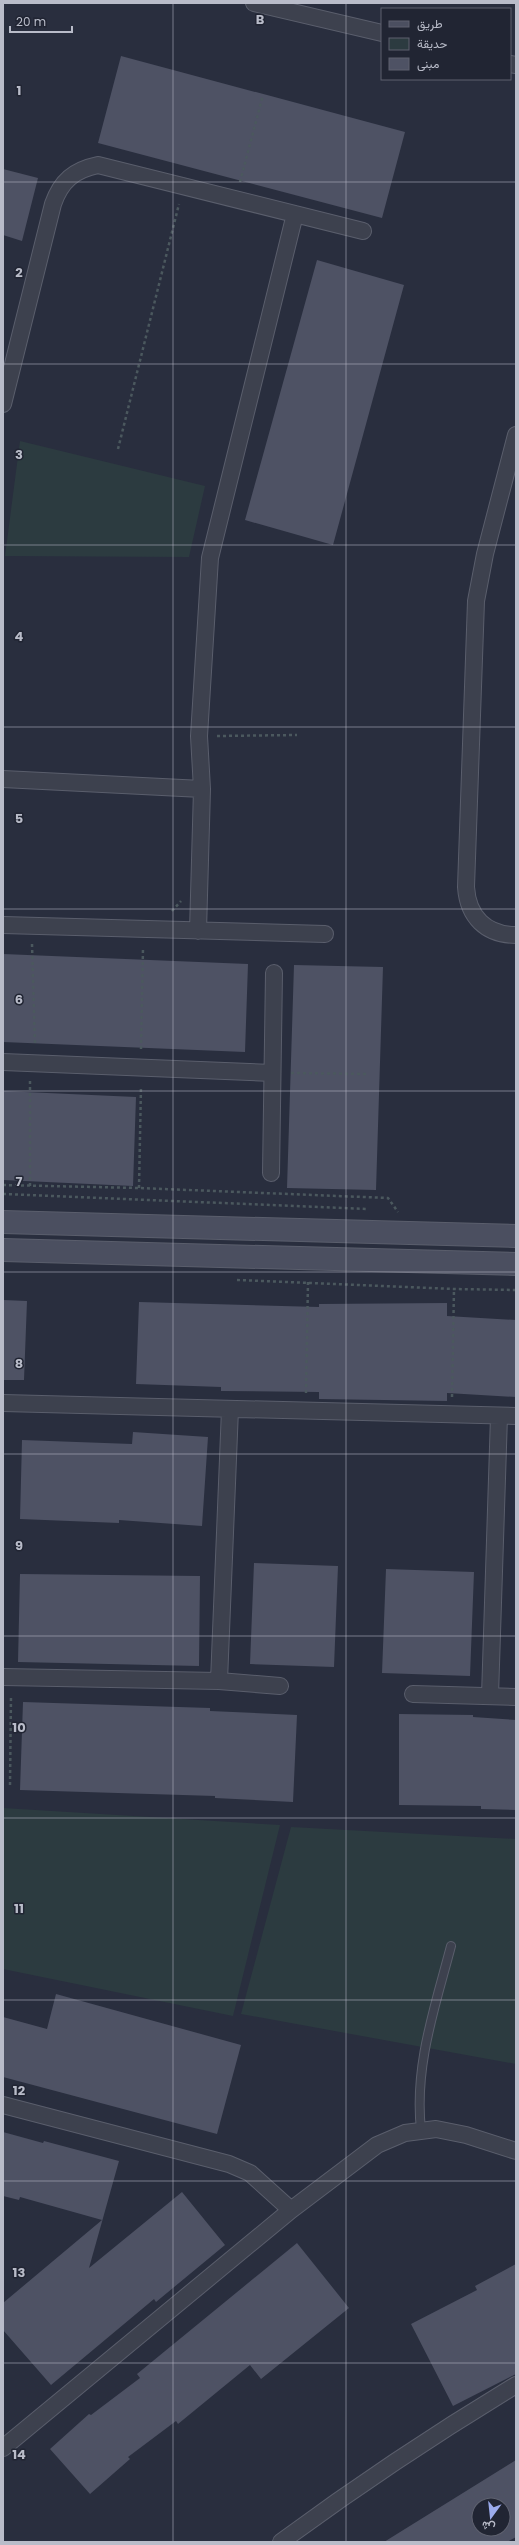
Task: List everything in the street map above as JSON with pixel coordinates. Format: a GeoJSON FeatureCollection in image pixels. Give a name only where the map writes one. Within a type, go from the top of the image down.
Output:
{"type":"FeatureCollection","features":[{"type":"Feature","properties":{"kind":"street"},"geometry":{"type":"LineString","coordinates":[[254,3],[381,33]]}},
{"type":"Feature","properties":{"kind":"street"},"geometry":{"type":"LineString","coordinates":[[3,404],[58,189],[68,177],[82,168],[98,165],[363,232]]}},
{"type":"Feature","properties":{"kind":"street"},"geometry":{"type":"LineString","coordinates":[[198,931],[202,789],[199,736],[212,542],[295,214]]}},
{"type":"Feature","properties":{"kind":"street"},"geometry":{"type":"LineString","coordinates":[[516,435],[483,562],[476,601],[466,887],[469,908],[482,925],[501,934],[516,935]]}},
{"type":"Feature","properties":{"kind":"street"},"geometry":{"type":"LineString","coordinates":[[3,780],[202,789]]}},
{"type":"Feature","properties":{"kind":"street"},"geometry":{"type":"LineString","coordinates":[[3,925],[325,934]]}},
{"type":"Feature","properties":{"kind":"street"},"geometry":{"type":"LineString","coordinates":[[271,1173],[274,973]]}},
{"type":"Feature","properties":{"kind":"street"},"geometry":{"type":"LineString","coordinates":[[3,1062],[272,1073]]}},
{"type":"Feature","properties":{"kind":"street"},"geometry":{"type":"LineString","coordinates":[[3,1222],[516,1236]]}},
{"type":"Feature","properties":{"kind":"street"},"geometry":{"type":"LineString","coordinates":[[3,1250],[516,1264]]}},
{"type":"Feature","properties":{"kind":"street"},"geometry":{"type":"LineString","coordinates":[[3,1403],[452,1416],[516,1416]]}},
{"type":"Feature","properties":{"kind":"street"},"geometry":{"type":"LineString","coordinates":[[219,1681],[230,1409]]}},
{"type":"Feature","properties":{"kind":"street"},"geometry":{"type":"LineString","coordinates":[[490,1696],[499,1416]]}},
{"type":"Feature","properties":{"kind":"street"},"geometry":{"type":"LineString","coordinates":[[7,1677],[219,1681],[280,1686]]}},
{"type":"Feature","properties":{"kind":"street"},"geometry":{"type":"LineString","coordinates":[[413,1694],[516,1697]]}},
{"type":"Feature","properties":{"kind":"street"},"geometry":{"type":"LineString","coordinates":[[3,2105],[229,2164],[250,2173],[291,2210]]}},
{"type":"Feature","properties":{"kind":"street"},"geometry":{"type":"LineString","coordinates":[[3,2448],[291,2210],[377,2145],[391,2138],[421,2130],[451,2131],[516,2151]]}},
{"type":"Feature","properties":{"kind":"street"},"geometry":{"type":"LineString","coordinates":[[281,2542],[343,2496],[422,2443],[516,2385]]}},
{"type":"Feature","properties":{"kind":"lane"},"geometry":{"type":"LineString","coordinates":[[421,2130],[418,2109],[420,2068],[451,1946]]}},
{"type":"Feature","properties":{"kind":"path"},"geometry":{"type":"LineString","coordinates":[[235,199],[263,95]]}},
{"type":"Feature","properties":{"kind":"path"},"geometry":{"type":"LineString","coordinates":[[118,449],[183,186]]}},
{"type":"Feature","properties":{"kind":"path"},"geometry":{"type":"LineString","coordinates":[[199,736],[297,735]]}},
{"type":"Feature","properties":{"kind":"path"},"geometry":{"type":"LineString","coordinates":[[166,912],[173,911],[184,896]]}},
{"type":"Feature","properties":{"kind":"path"},"geometry":{"type":"LineString","coordinates":[[30,1186],[33,1064],[32,942]]}},
{"type":"Feature","properties":{"kind":"path"},"geometry":{"type":"LineString","coordinates":[[272,1073],[368,1074]]}},
{"type":"Feature","properties":{"kind":"path"},"geometry":{"type":"LineString","coordinates":[[3,1185],[139,1188],[388,1198],[414,1233]]}},
{"type":"Feature","properties":{"kind":"path"},"geometry":{"type":"LineString","coordinates":[[3,1194],[373,1209]]}},
{"type":"Feature","properties":{"kind":"path"},"geometry":{"type":"LineString","coordinates":[[388,1209],[396,1210]]}},
{"type":"Feature","properties":{"kind":"path"},"geometry":{"type":"LineString","coordinates":[[230,1280],[516,1290]]}},
{"type":"Feature","properties":{"kind":"path"},"geometry":{"type":"LineString","coordinates":[[306,1412],[308,1282]]}},
{"type":"Feature","properties":{"kind":"path"},"geometry":{"type":"LineString","coordinates":[[452,1416],[454,1289]]}},
{"type":"Feature","properties":{"kind":"path"},"geometry":{"type":"LineString","coordinates":[[7,1677],[10,1785]]}},
{"type":"Feature","properties":{"kind":"green space"},"geometry":{"type":"Polygon","coordinates":[[[20,441],[205,486],[189,557],[5,556],[20,441]]]}},
{"type":"Feature","properties":{"kind":"green space"},"geometry":{"type":"Polygon","coordinates":[[[3,1808],[280,1825],[233,2016],[3,1969],[3,1808]]]}},
{"type":"Feature","properties":{"kind":"green space"},"geometry":{"type":"Polygon","coordinates":[[[291,1827],[516,1839],[516,2064],[241,2014],[291,1827]]]}},
{"type":"Feature","properties":{"kind":"building"},"geometry":{"type":"Polygon","coordinates":[[[121,56],[405,132],[382,218],[98,143],[121,56]]]}},
{"type":"Feature","properties":{"kind":"building"},"geometry":{"type":"Polygon","coordinates":[[[3,169],[38,178],[22,241],[3,235],[3,169]]]}},
{"type":"Feature","properties":{"kind":"building"},"geometry":{"type":"Polygon","coordinates":[[[317,260],[404,285],[333,545],[245,520],[317,260]]]}},
{"type":"Feature","properties":{"kind":"building"},"geometry":{"type":"Polygon","coordinates":[[[3,954],[248,964],[245,1052],[3,1042],[3,954]]]}},
{"type":"Feature","properties":{"kind":"building"},"geometry":{"type":"Polygon","coordinates":[[[294,965],[383,967],[376,1190],[287,1188],[294,965]]]}},
{"type":"Feature","properties":{"kind":"building"},"geometry":{"type":"Polygon","coordinates":[[[3,1091],[136,1097],[133,1186],[3,1180],[3,1091]]]}},
{"type":"Feature","properties":{"kind":"building"},"geometry":{"type":"Polygon","coordinates":[[[3,1300],[27,1301],[24,1380],[3,1380],[3,1300]]]}},
{"type":"Feature","properties":{"kind":"building"},"geometry":{"type":"Polygon","coordinates":[[[139,1302],[319,1307],[319,1304],[447,1303],[447,1316],[516,1320],[516,1397],[447,1393],[447,1401],[319,1399],[319,1392],[221,1391],[221,1387],[136,1384],[139,1302]]]}},
{"type":"Feature","properties":{"kind":"building"},"geometry":{"type":"Polygon","coordinates":[[[133,1432],[208,1437],[202,1526],[119,1520],[119,1523],[20,1519],[22,1440],[132,1444],[133,1432]]]}},
{"type":"Feature","properties":{"kind":"building"},"geometry":{"type":"Polygon","coordinates":[[[254,1563],[338,1566],[334,1667],[250,1664],[254,1563]]]}},
{"type":"Feature","properties":{"kind":"building"},"geometry":{"type":"Polygon","coordinates":[[[386,1569],[474,1572],[470,1676],[382,1673],[386,1569]]]}},
{"type":"Feature","properties":{"kind":"building"},"geometry":{"type":"Polygon","coordinates":[[[20,1574],[200,1576],[199,1666],[18,1662],[20,1574]]]}},
{"type":"Feature","properties":{"kind":"building"},"geometry":{"type":"Polygon","coordinates":[[[23,1702],[210,1708],[210,1711],[297,1715],[293,1802],[215,1798],[215,1796],[20,1790],[23,1702]]]}},
{"type":"Feature","properties":{"kind":"building"},"geometry":{"type":"Polygon","coordinates":[[[399,1714],[473,1715],[473,1717],[516,1720],[516,1810],[481,1809],[481,1806],[399,1805],[399,1714]]]}},
{"type":"Feature","properties":{"kind":"building"},"geometry":{"type":"Polygon","coordinates":[[[56,1994],[241,2045],[217,2134],[3,2077],[3,2017],[47,2029],[56,1994]]]}},
{"type":"Feature","properties":{"kind":"building"},"geometry":{"type":"Polygon","coordinates":[[[3,2132],[43,2143],[44,2141],[119,2161],[89,2268],[182,2192],[225,2245],[156,2302],[154,2299],[51,2385],[3,2330],[3,2303],[102,2220],[20,2197],[19,2200],[3,2196],[3,2132]]]}},
{"type":"Feature","properties":{"kind":"building"},"geometry":{"type":"Polygon","coordinates":[[[297,2243],[349,2308],[261,2379],[250,2365],[178,2424],[176,2421],[128,2457],[130,2459],[90,2494],[50,2449],[89,2414],[91,2415],[140,2378],[137,2374],[297,2243]]]}},
{"type":"Feature","properties":{"kind":"building"},"geometry":{"type":"Polygon","coordinates":[[[516,2264],[516,2374],[453,2406],[411,2324],[477,2290],[475,2286],[516,2264]]]}},
{"type":"Feature","properties":{"kind":"building"},"geometry":{"type":"Polygon","coordinates":[[[516,2460],[516,2537],[507,2542],[384,2542],[516,2460]]]}}]}
